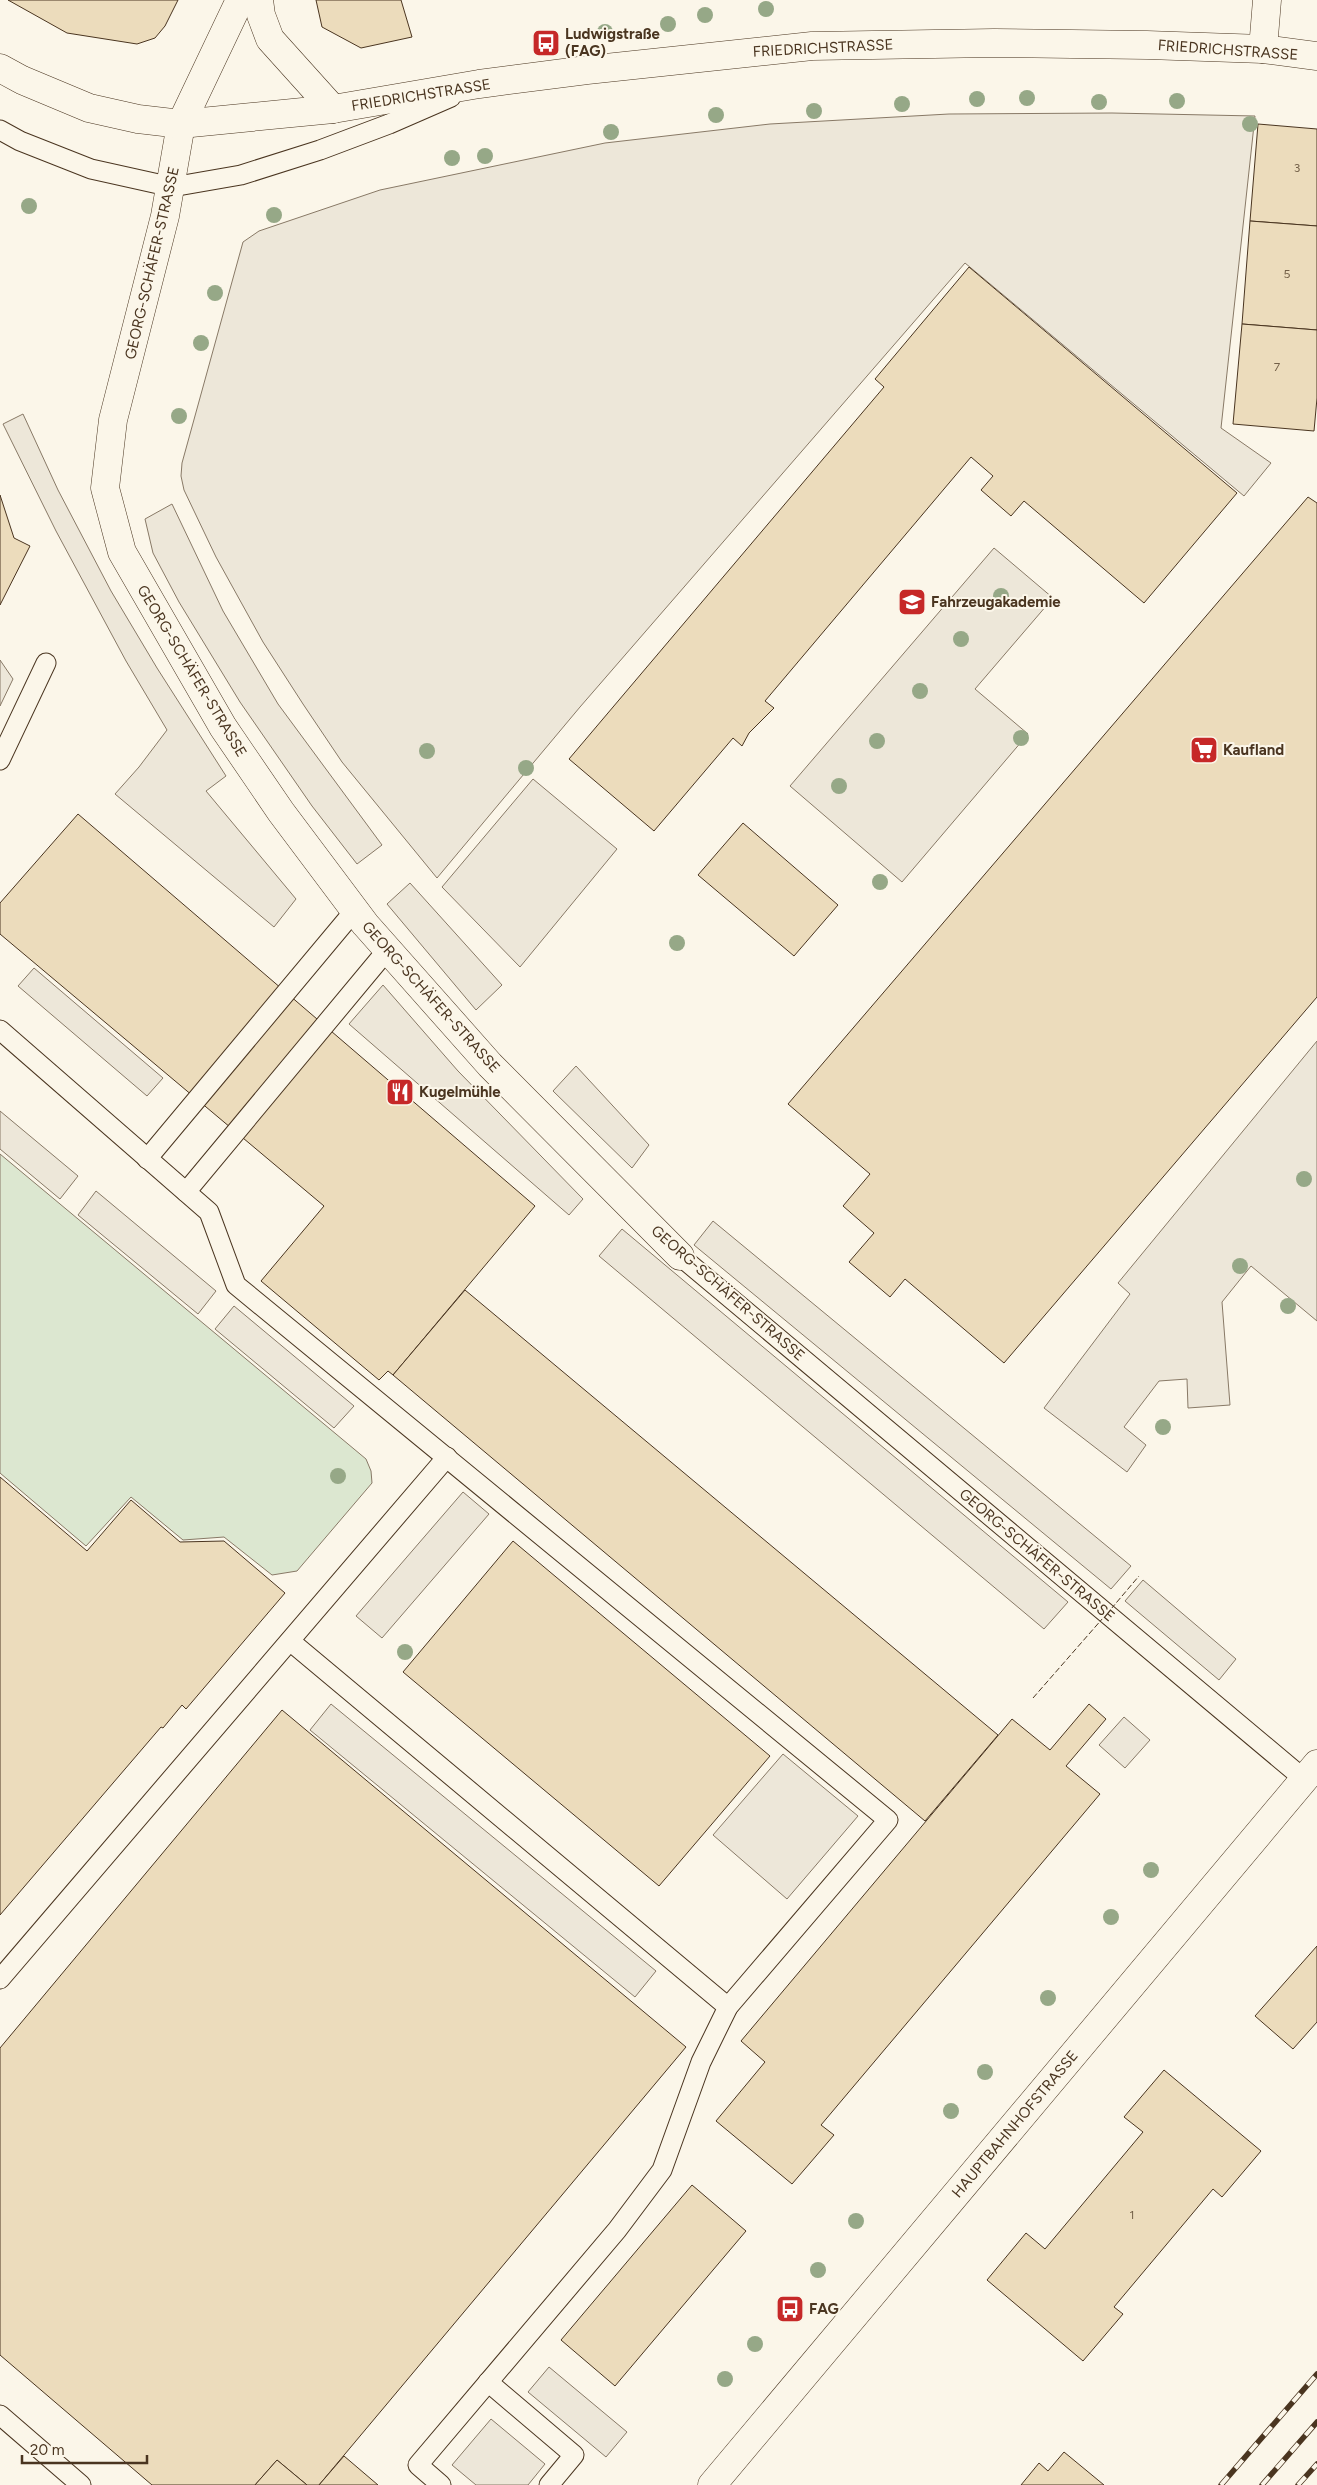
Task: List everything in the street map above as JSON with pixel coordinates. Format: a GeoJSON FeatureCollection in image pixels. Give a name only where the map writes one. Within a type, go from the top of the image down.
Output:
{"type":"FeatureCollection","features":[{"type":"Feature","properties":{"kind":"street","name":"GEORG-SCHÄFER-STRASSE"},"geometry":{"type":"LineString","coordinates":[[240,0],[181,124],[172,187],[113,420],[105,488],[122,552],[223,727],[281,812],[355,910],[490,1065],[680,1256]]}},
{"type":"Feature","properties":{"kind":"street","name":"FRIEDRICHSTRASSE"},"geometry":{"type":"LineString","coordinates":[[259,0],[270,39],[333,109]]}},
{"type":"Feature","properties":{"kind":"street"},"geometry":{"type":"LineString","coordinates":[[1262,49],[1267,0]]}},
{"type":"Feature","properties":{"kind":"street","name":"FRIEDRICHSTRASSE"},"geometry":{"type":"LineString","coordinates":[[181,124],[333,109],[479,84],[696,57],[812,46],[994,43],[1147,45],[1262,49],[1317,56]]}},
{"type":"Feature","properties":{"kind":"street"},"geometry":{"type":"LineString","coordinates":[[0,68],[22,80],[89,108],[181,124]]}},
{"type":"Feature","properties":{"kind":"street","name":"HAUPTBAHNHOFSTRASSE"},"geometry":{"type":"LineString","coordinates":[[712,2485],[1310,1771]]}},
{"type":"Feature","properties":{"kind":"lane"},"geometry":{"type":"LineString","coordinates":[[0,130],[20,141],[91,169],[172,187],[240,175],[320,150],[389,124],[479,84]]}},
{"type":"Feature","properties":{"kind":"lane"},"geometry":{"type":"LineString","coordinates":[[0,760],[46,663]]}},
{"type":"Feature","properties":{"kind":"lane"},"geometry":{"type":"LineString","coordinates":[[147,1159],[355,910]]}},
{"type":"Feature","properties":{"kind":"lane"},"geometry":{"type":"LineString","coordinates":[[186,1192],[388,949]]}},
{"type":"Feature","properties":{"kind":"lane"},"geometry":{"type":"LineString","coordinates":[[0,1030],[209,1212],[236,1285],[888,1820],[728,2007],[702,2062],[662,2170],[617,2230],[418,2466],[441,2485]]}},
{"type":"Feature","properties":{"kind":"lane","name":"GEORG-SCHÄFER-STRASSE"},"geometry":{"type":"LineString","coordinates":[[680,1256],[1310,1771]]}},
{"type":"Feature","properties":{"kind":"lane"},"geometry":{"type":"LineString","coordinates":[[0,1979],[447,1457]]}},
{"type":"Feature","properties":{"kind":"lane"},"geometry":{"type":"LineString","coordinates":[[290,1641],[728,2007]]}},
{"type":"Feature","properties":{"kind":"lane"},"geometry":{"type":"LineString","coordinates":[[488,2382],[574,2456],[549,2485]]}},
{"type":"Feature","properties":{"kind":"lane"},"geometry":{"type":"LineString","coordinates":[[0,2415],[81,2485]]}},
{"type":"Feature","properties":{"kind":"green space"},"geometry":{"type":"Polygon","coordinates":[[[0,1154],[366,1459],[371,1471],[372,1483],[297,1571],[272,1575],[224,1537],[183,1540],[131,1497],[86,1546],[0,1473],[0,1154]]]}},
{"type":"Feature","properties":{"kind":"shaded area"},"geometry":{"type":"Polygon","coordinates":[[[1112,113],[1255,116],[1221,428],[1271,463],[1244,496],[965,263],[580,707],[437,878],[342,762],[303,704],[263,642],[216,557],[184,490],[181,476],[182,463],[243,242],[259,231],[380,190],[605,143],[770,124],[949,114],[1112,113]]]}},
{"type":"Feature","properties":{"kind":"shaded area"},"geometry":{"type":"Polygon","coordinates":[[[23,414],[58,490],[111,591],[157,668],[226,776],[206,791],[296,899],[274,927],[115,794],[139,767],[167,730],[126,661],[56,531],[3,424],[23,414]]]}},
{"type":"Feature","properties":{"kind":"shaded area"},"geometry":{"type":"Polygon","coordinates":[[[172,504],[223,611],[278,704],[382,845],[357,864],[312,806],[240,702],[179,602],[153,553],[145,519],[172,504]]]}},
{"type":"Feature","properties":{"kind":"shaded area"},"geometry":{"type":"Polygon","coordinates":[[[994,548],[1053,598],[975,689],[1028,734],[902,882],[790,786],[994,548]]]}},
{"type":"Feature","properties":{"kind":"shaded area"},"geometry":{"type":"Polygon","coordinates":[[[0,660],[13,679],[0,706],[0,660]]]}},
{"type":"Feature","properties":{"kind":"shaded area"},"geometry":{"type":"Polygon","coordinates":[[[533,779],[617,849],[520,967],[442,887],[533,779]]]}},
{"type":"Feature","properties":{"kind":"shaded area"},"geometry":{"type":"Polygon","coordinates":[[[410,883],[502,985],[476,1010],[387,904],[410,883]]]}},
{"type":"Feature","properties":{"kind":"shaded area"},"geometry":{"type":"Polygon","coordinates":[[[34,968],[163,1078],[147,1096],[18,986],[34,968]]]}},
{"type":"Feature","properties":{"kind":"shaded area"},"geometry":{"type":"Polygon","coordinates":[[[383,985],[458,1071],[583,1199],[569,1215],[349,1024],[383,985]]]}},
{"type":"Feature","properties":{"kind":"shaded area"},"geometry":{"type":"Polygon","coordinates":[[[1317,1041],[1317,1321],[1251,1266],[1222,1302],[1230,1405],[1188,1408],[1187,1379],[1159,1381],[1124,1427],[1146,1445],[1127,1472],[1044,1408],[1130,1294],[1118,1283],[1317,1041]]]}},
{"type":"Feature","properties":{"kind":"shaded area"},"geometry":{"type":"Polygon","coordinates":[[[576,1066],[649,1145],[632,1168],[553,1091],[576,1066]]]}},
{"type":"Feature","properties":{"kind":"shaded area"},"geometry":{"type":"Polygon","coordinates":[[[0,1111],[78,1176],[60,1199],[0,1149],[0,1111]]]}},
{"type":"Feature","properties":{"kind":"shaded area"},"geometry":{"type":"Polygon","coordinates":[[[96,1191],[216,1291],[198,1314],[78,1215],[96,1191]]]}},
{"type":"Feature","properties":{"kind":"shaded area"},"geometry":{"type":"Polygon","coordinates":[[[713,1221],[1131,1566],[1111,1589],[694,1245],[713,1221]]]}},
{"type":"Feature","properties":{"kind":"shaded area"},"geometry":{"type":"Polygon","coordinates":[[[622,1229],[1068,1602],[1044,1629],[599,1256],[622,1229]]]}},
{"type":"Feature","properties":{"kind":"shaded area"},"geometry":{"type":"Polygon","coordinates":[[[234,1306],[354,1406],[334,1428],[215,1329],[234,1306]]]}},
{"type":"Feature","properties":{"kind":"shaded area"},"geometry":{"type":"Polygon","coordinates":[[[463,1492],[489,1514],[382,1638],[356,1616],[463,1492]]]}},
{"type":"Feature","properties":{"kind":"shaded area"},"geometry":{"type":"Polygon","coordinates":[[[1143,1580],[1236,1659],[1219,1680],[1125,1601],[1143,1580]]]}},
{"type":"Feature","properties":{"kind":"shaded area"},"geometry":{"type":"Polygon","coordinates":[[[331,1704],[656,1971],[635,1997],[310,1730],[331,1704]]]}},
{"type":"Feature","properties":{"kind":"shaded area"},"geometry":{"type":"Polygon","coordinates":[[[1124,1717],[1150,1740],[1125,1768],[1099,1745],[1124,1717]]]}},
{"type":"Feature","properties":{"kind":"shaded area"},"geometry":{"type":"Polygon","coordinates":[[[783,1754],[858,1816],[787,1899],[713,1835],[783,1754]]]}},
{"type":"Feature","properties":{"kind":"shaded area"},"geometry":{"type":"Polygon","coordinates":[[[549,2367],[627,2432],[606,2457],[528,2392],[549,2367]]]}},
{"type":"Feature","properties":{"kind":"shaded area"},"geometry":{"type":"Polygon","coordinates":[[[491,2419],[545,2464],[528,2485],[476,2485],[452,2465],[491,2419]]]}},
{"type":"Feature","properties":{"kind":"building"},"geometry":{"type":"Polygon","coordinates":[[[8,0],[178,0],[165,26],[155,38],[137,44],[67,33],[8,0]]]}},
{"type":"Feature","properties":{"kind":"building"},"geometry":{"type":"Polygon","coordinates":[[[316,0],[401,0],[412,37],[361,48],[322,27],[316,0]]]}},
{"type":"Feature","properties":{"kind":"building"},"geometry":{"type":"Polygon","coordinates":[[[1258,124],[1317,129],[1317,226],[1250,221],[1258,124]]]}},
{"type":"Feature","properties":{"kind":"building"},"geometry":{"type":"Polygon","coordinates":[[[1250,221],[1317,226],[1317,330],[1242,324],[1250,221]]]}},
{"type":"Feature","properties":{"kind":"building"},"geometry":{"type":"Polygon","coordinates":[[[969,267],[1237,493],[1144,603],[1024,501],[1011,516],[981,490],[993,476],[971,457],[765,701],[774,708],[749,733],[742,746],[733,738],[654,831],[569,759],[884,387],[875,379],[969,267]]]}},
{"type":"Feature","properties":{"kind":"building"},"geometry":{"type":"Polygon","coordinates":[[[1242,324],[1317,330],[1317,398],[1314,431],[1233,424],[1242,324]]]}},
{"type":"Feature","properties":{"kind":"building"},"geometry":{"type":"Polygon","coordinates":[[[0,495],[14,538],[30,546],[0,605],[0,495]]]}},
{"type":"Feature","properties":{"kind":"building","name":"Kaufland"},"geometry":{"type":"Polygon","coordinates":[[[1308,497],[1317,503],[1317,997],[1004,1363],[905,1279],[890,1297],[849,1262],[874,1233],[843,1206],[870,1174],[788,1104],[1308,497]]]}},
{"type":"Feature","properties":{"kind":"building"},"geometry":{"type":"Polygon","coordinates":[[[78,814],[535,1206],[393,1375],[388,1371],[379,1380],[261,1281],[324,1206],[0,934],[0,903],[78,814]]]}},
{"type":"Feature","properties":{"kind":"building"},"geometry":{"type":"Polygon","coordinates":[[[743,823],[838,905],[794,956],[698,875],[743,823]]]}},
{"type":"Feature","properties":{"kind":"building"},"geometry":{"type":"Polygon","coordinates":[[[465,1290],[998,1735],[925,1821],[393,1375],[465,1290]]]}},
{"type":"Feature","properties":{"kind":"building"},"geometry":{"type":"Polygon","coordinates":[[[0,1477],[87,1551],[131,1500],[180,1542],[224,1541],[285,1593],[186,1709],[182,1705],[163,1728],[161,1727],[0,1915],[0,1477]]]}},
{"type":"Feature","properties":{"kind":"building"},"geometry":{"type":"Polygon","coordinates":[[[513,1541],[770,1756],[659,1886],[403,1672],[513,1541]]]}},
{"type":"Feature","properties":{"kind":"building"},"geometry":{"type":"Polygon","coordinates":[[[1089,1704],[1106,1719],[1066,1766],[1100,1794],[821,2125],[834,2135],[792,2184],[716,2121],[765,2062],[741,2041],[1012,1719],[1050,1750],[1089,1704]]]}},
{"type":"Feature","properties":{"kind":"building"},"geometry":{"type":"Polygon","coordinates":[[[282,1710],[686,2047],[319,2485],[307,2485],[277,2460],[255,2485],[152,2485],[0,2355],[0,2048],[282,1710]]]}},
{"type":"Feature","properties":{"kind":"building"},"geometry":{"type":"Polygon","coordinates":[[[1317,1946],[1317,2022],[1293,2049],[1255,2016],[1317,1946]]]}},
{"type":"Feature","properties":{"kind":"building"},"geometry":{"type":"Polygon","coordinates":[[[1164,2070],[1261,2151],[1222,2197],[1213,2189],[1114,2307],[1123,2314],[1083,2361],[987,2280],[1026,2233],[1045,2249],[1143,2132],[1124,2117],[1164,2070]]]}},
{"type":"Feature","properties":{"kind":"building"},"geometry":{"type":"Polygon","coordinates":[[[692,2185],[746,2231],[615,2386],[561,2340],[692,2185]]]}},
{"type":"Feature","properties":{"kind":"building"},"geometry":{"type":"Polygon","coordinates":[[[1064,2452],[1104,2485],[1021,2485],[1039,2463],[1048,2471],[1064,2452]]]}},
{"type":"Feature","properties":{"kind":"building"},"geometry":{"type":"Polygon","coordinates":[[[344,2456],[378,2485],[319,2485],[344,2456]]]}},
{"type":"Feature","properties":{"kind":"building"},"geometry":{"type":"Polygon","coordinates":[[[277,2460],[307,2485],[255,2485],[277,2460]]]}},
{"type":"Feature","properties":{"kind":"railway"},"geometry":{"type":"LineString","coordinates":[[1221,2485],[1317,2374]]}},
{"type":"Feature","properties":{"kind":"railway"},"geometry":{"type":"LineString","coordinates":[[1262,2485],[1317,2422]]}},
{"type":"Feature","properties":{"kind":"railway"},"geometry":{"type":"LineString","coordinates":[[1298,2485],[1317,2464]]}},
{"type":"Feature","properties":{"kind":"fence"},"geometry":{"type":"LineString","coordinates":[[1111,1609],[1139,1576]]}},
{"type":"Feature","properties":{"kind":"fence"},"geometry":{"type":"LineString","coordinates":[[1033,1698],[1103,1618]]}},
{"type":"Feature","properties":{"kind":"place","name":"Ludwigstraße (FAG)"},"geometry":{"type":"Point","coordinates":[546,43]}},
{"type":"Feature","properties":{"kind":"place","name":"Fahrzeugakademie"},"geometry":{"type":"Point","coordinates":[912,602]}},
{"type":"Feature","properties":{"kind":"place","name":"Kaufland"},"geometry":{"type":"Point","coordinates":[1204,750]}},
{"type":"Feature","properties":{"kind":"place","name":"Kugelmühle"},"geometry":{"type":"Point","coordinates":[400,1092]}},
{"type":"Feature","properties":{"kind":"place","name":"FAG"},"geometry":{"type":"Point","coordinates":[790,2309]}}]}
